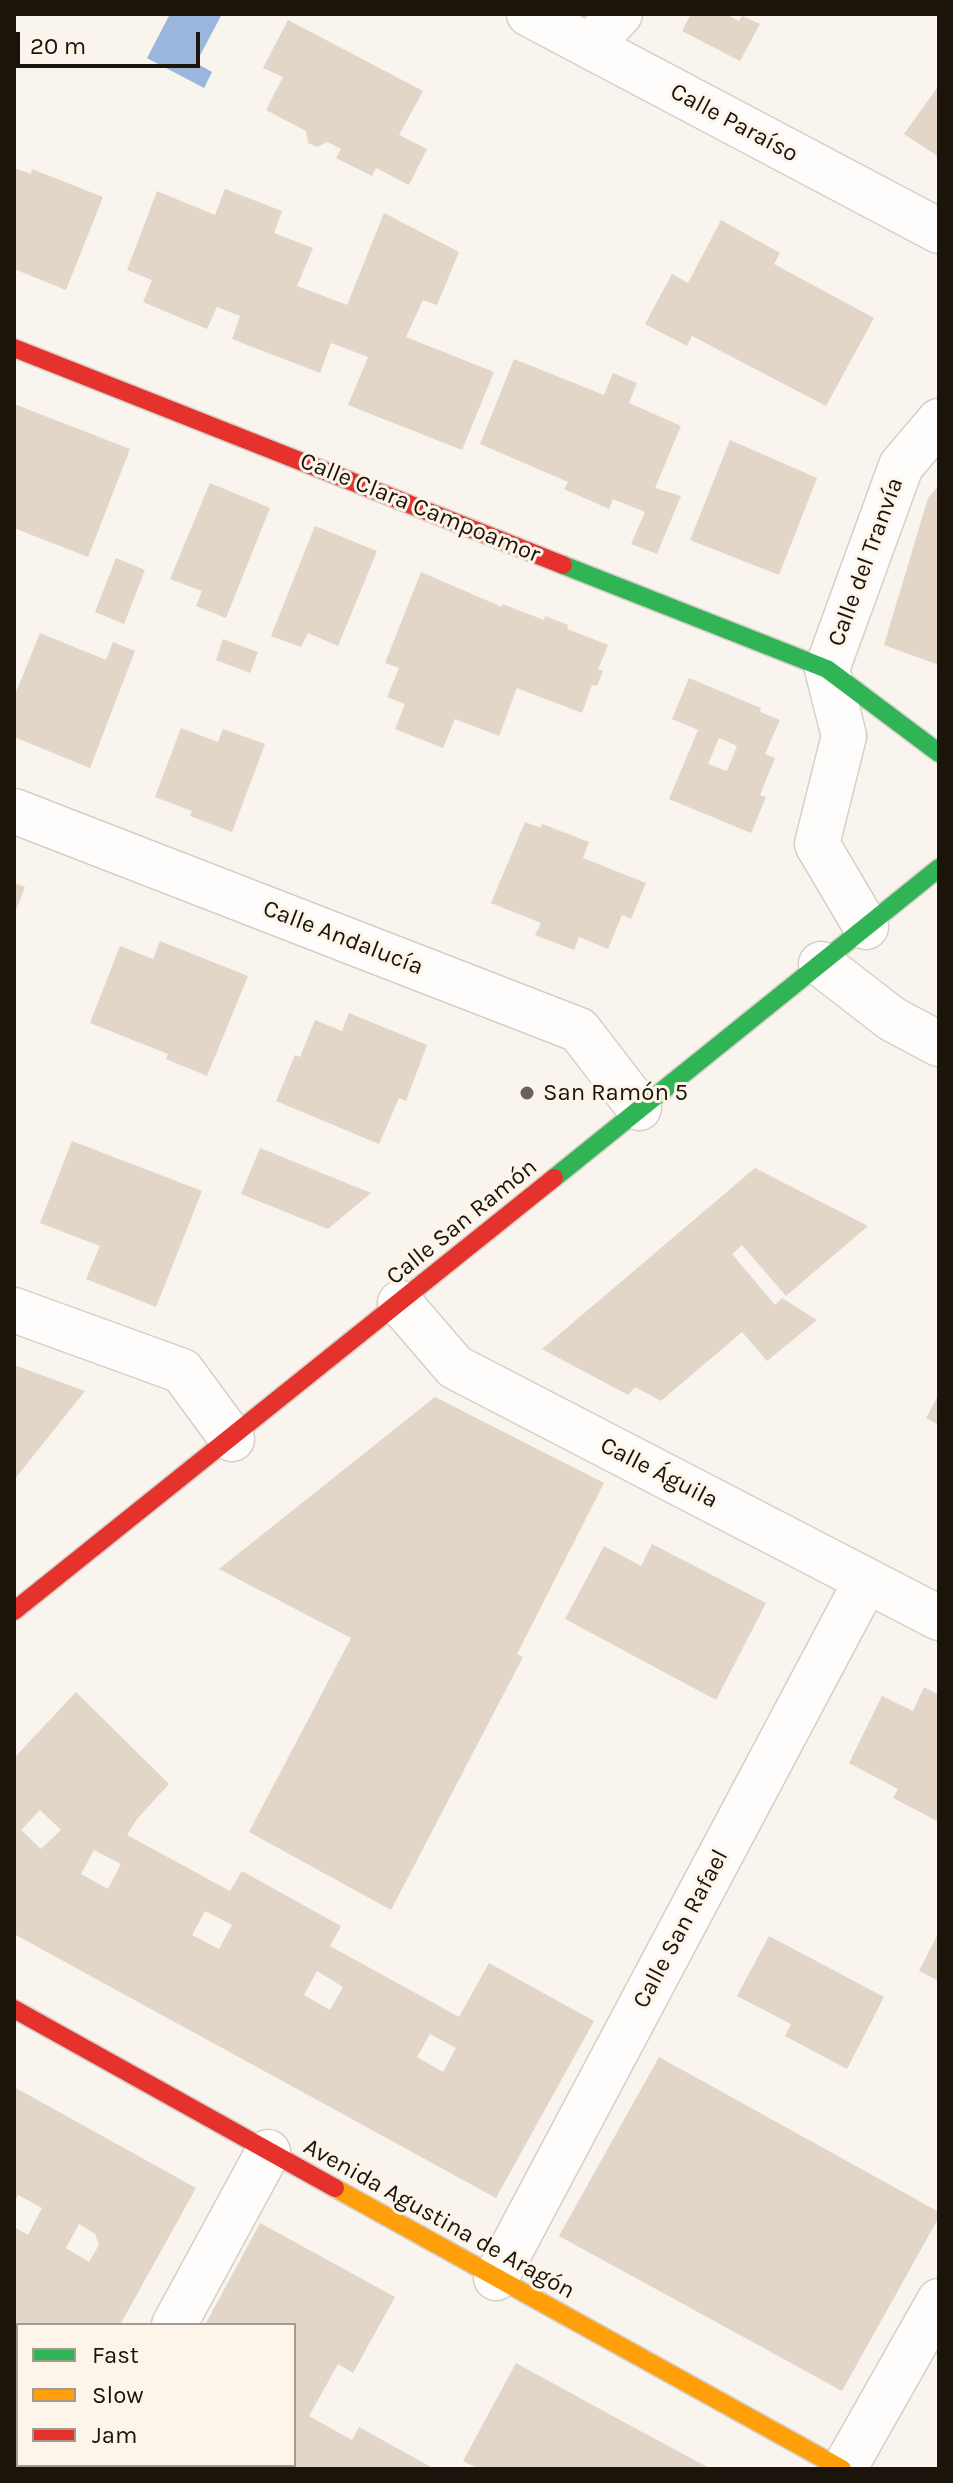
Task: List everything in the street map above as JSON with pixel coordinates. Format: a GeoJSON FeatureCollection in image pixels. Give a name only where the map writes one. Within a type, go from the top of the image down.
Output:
{"type":"FeatureCollection","features":[{"type":"Feature","properties":{"kind":"street","name":"Calle Paraíso"},"geometry":{"type":"LineString","coordinates":[[529,14],[939,231]]}},
{"type":"Feature","properties":{"kind":"street"},"geometry":{"type":"LineString","coordinates":[[589,46],[620,14]]}},
{"type":"Feature","properties":{"kind":"street","name":"Calle Clara Campoamor"},"geometry":{"type":"LineString","coordinates":[[14,348],[827,669],[939,753]]}},
{"type":"Feature","properties":{"kind":"street","name":"Calle del Tranvía"},"geometry":{"type":"LineString","coordinates":[[827,669],[901,466],[939,421]]}},
{"type":"Feature","properties":{"kind":"street"},"geometry":{"type":"LineString","coordinates":[[827,669],[844,736],[817,844],[866,927]]}},
{"type":"Feature","properties":{"kind":"street","name":"Calle Andalucía"},"geometry":{"type":"LineString","coordinates":[[14,811],[579,1030],[639,1108]]}},
{"type":"Feature","properties":{"kind":"street","name":"Calle San Ramón"},"geometry":{"type":"LineString","coordinates":[[16,1605],[232,1439],[939,868]]}},
{"type":"Feature","properties":{"kind":"street"},"geometry":{"type":"LineString","coordinates":[[821,964],[892,1019],[939,1044]]}},
{"type":"Feature","properties":{"kind":"street","name":"Calle Águila"},"geometry":{"type":"LineString","coordinates":[[400,1303],[455,1367],[939,1618]]}},
{"type":"Feature","properties":{"kind":"street"},"geometry":{"type":"LineString","coordinates":[[14,1310],[182,1371],[232,1439]]}},
{"type":"Feature","properties":{"kind":"street","name":"Calle San Rafael"},"geometry":{"type":"LineString","coordinates":[[496,2278],[866,1581]]}},
{"type":"Feature","properties":{"kind":"street","name":"Avenida Agustina de Aragón"},"geometry":{"type":"LineString","coordinates":[[14,2009],[843,2469]]}},
{"type":"Feature","properties":{"kind":"street"},"geometry":{"type":"LineString","coordinates":[[175,2323],[268,2152]]}},
{"type":"Feature","properties":{"kind":"street"},"geometry":{"type":"LineString","coordinates":[[843,2469],[939,2301]]}},
{"type":"Feature","properties":{"kind":"water"},"geometry":{"type":"Polygon","coordinates":[[[170,14],[222,14],[196,63],[212,72],[204,88],[147,58],[170,14]]]}},
{"type":"Feature","properties":{"kind":"building"},"geometry":{"type":"Polygon","coordinates":[[[691,14],[725,14],[739,21],[742,16],[760,24],[740,61],[682,31],[691,14]]]}},
{"type":"Feature","properties":{"kind":"building"},"geometry":{"type":"Polygon","coordinates":[[[288,20],[423,91],[399,135],[427,149],[409,185],[376,168],[372,176],[336,158],[341,149],[327,142],[317,147],[308,143],[306,131],[266,110],[283,77],[263,68],[288,20]]]}},
{"type":"Feature","properties":{"kind":"building"},"geometry":{"type":"Polygon","coordinates":[[[939,85],[939,157],[904,134],[939,85]]]}},
{"type":"Feature","properties":{"kind":"building"},"geometry":{"type":"Polygon","coordinates":[[[14,168],[31,174],[32,169],[103,197],[66,290],[14,269],[14,168]]]}},
{"type":"Feature","properties":{"kind":"building"},"geometry":{"type":"Polygon","coordinates":[[[225,189],[282,211],[274,233],[313,248],[297,286],[347,305],[384,213],[459,252],[437,305],[423,300],[406,337],[494,372],[462,450],[348,405],[368,357],[331,343],[320,373],[232,339],[240,316],[217,307],[207,329],[143,302],[152,280],[127,270],[157,191],[215,215],[225,189]]]}},
{"type":"Feature","properties":{"kind":"building"},"geometry":{"type":"Polygon","coordinates":[[[721,220],[780,253],[774,264],[874,318],[826,406],[692,336],[687,346],[645,324],[672,274],[688,283],[721,220]]]}},
{"type":"Feature","properties":{"kind":"building"},"geometry":{"type":"Polygon","coordinates":[[[514,359],[604,395],[613,373],[637,383],[629,403],[681,426],[655,488],[681,496],[657,554],[631,544],[645,512],[613,499],[609,509],[564,489],[568,482],[480,444],[514,359]]]}},
{"type":"Feature","properties":{"kind":"building"},"geometry":{"type":"Polygon","coordinates":[[[14,404],[130,449],[88,557],[14,528],[14,404]]]}},
{"type":"Feature","properties":{"kind":"building"},"geometry":{"type":"Polygon","coordinates":[[[730,440],[817,478],[779,575],[690,540],[730,440]]]}},
{"type":"Feature","properties":{"kind":"building"},"geometry":{"type":"Polygon","coordinates":[[[210,483],[270,508],[226,618],[196,606],[202,591],[170,579],[210,483]]]}},
{"type":"Feature","properties":{"kind":"building"},"geometry":{"type":"Polygon","coordinates":[[[939,485],[939,665],[884,645],[928,498],[939,485]]]}},
{"type":"Feature","properties":{"kind":"building"},"geometry":{"type":"Polygon","coordinates":[[[315,526],[377,551],[338,646],[308,633],[301,647],[271,636],[315,526]]]}},
{"type":"Feature","properties":{"kind":"building"},"geometry":{"type":"Polygon","coordinates":[[[116,558],[145,570],[124,624],[95,612],[116,558]]]}},
{"type":"Feature","properties":{"kind":"building"},"geometry":{"type":"Polygon","coordinates":[[[421,572],[502,607],[502,604],[544,620],[545,616],[568,625],[567,629],[608,645],[598,669],[603,671],[597,686],[592,685],[582,713],[517,688],[499,736],[455,719],[443,748],[395,729],[405,704],[387,697],[399,668],[385,663],[421,572]]]}},
{"type":"Feature","properties":{"kind":"building"},"geometry":{"type":"Polygon","coordinates":[[[40,633],[106,660],[113,642],[135,651],[90,768],[14,737],[14,697],[40,633]]]}},
{"type":"Feature","properties":{"kind":"building"},"geometry":{"type":"Polygon","coordinates":[[[223,639],[258,652],[250,673],[216,660],[223,639]]]}},
{"type":"Feature","properties":{"kind":"building"},"geometry":{"type":"Polygon","coordinates":[[[689,678],[761,708],[760,712],[780,720],[765,754],[775,758],[760,795],[766,797],[751,833],[669,799],[698,730],[672,719],[689,678]],[[719,738],[708,764],[727,771],[737,746],[719,738]]]}},
{"type":"Feature","properties":{"kind":"building"},"geometry":{"type":"Polygon","coordinates":[[[181,728],[218,742],[223,729],[265,744],[232,832],[190,816],[192,811],[155,797],[181,728]]]}},
{"type":"Feature","properties":{"kind":"building"},"geometry":{"type":"Polygon","coordinates":[[[525,822],[541,828],[542,824],[589,842],[583,858],[646,883],[631,919],[622,915],[608,949],[579,937],[574,950],[535,935],[541,923],[491,903],[525,822]]]}},
{"type":"Feature","properties":{"kind":"building"},"geometry":{"type":"Polygon","coordinates":[[[14,883],[25,887],[14,915],[14,883]]]}},
{"type":"Feature","properties":{"kind":"building"},"geometry":{"type":"Polygon","coordinates":[[[160,941],[248,976],[207,1076],[166,1059],[168,1054],[90,1023],[120,946],[153,959],[160,941]]]}},
{"type":"Feature","properties":{"kind":"building"},"geometry":{"type":"Polygon","coordinates":[[[349,1013],[427,1045],[406,1101],[399,1098],[379,1144],[276,1101],[295,1055],[300,1057],[315,1020],[342,1031],[349,1013]]]}},
{"type":"Feature","properties":{"kind":"building"},"geometry":{"type":"Polygon","coordinates":[[[72,1141],[202,1191],[156,1307],[86,1279],[100,1246],[40,1223],[72,1141]]]}},
{"type":"Feature","properties":{"kind":"building"},"geometry":{"type":"Polygon","coordinates":[[[260,1148],[371,1193],[328,1229],[241,1194],[260,1148]]]}},
{"type":"Feature","properties":{"kind":"building"},"geometry":{"type":"Polygon","coordinates":[[[755,1168],[868,1226],[786,1296],[742,1245],[732,1254],[775,1305],[782,1298],[817,1320],[767,1361],[742,1332],[661,1401],[635,1387],[628,1395],[542,1349],[755,1168]]]}},
{"type":"Feature","properties":{"kind":"building"},"geometry":{"type":"Polygon","coordinates":[[[14,1365],[85,1391],[14,1480],[14,1365]]]}},
{"type":"Feature","properties":{"kind":"building"},"geometry":{"type":"Polygon","coordinates":[[[939,1394],[939,1425],[926,1418],[939,1394]]]}},
{"type":"Feature","properties":{"kind":"building"},"geometry":{"type":"Polygon","coordinates":[[[435,1397],[604,1483],[517,1654],[523,1657],[391,1910],[249,1832],[351,1638],[219,1569],[435,1397]]]}},
{"type":"Feature","properties":{"kind":"building"},"geometry":{"type":"Polygon","coordinates":[[[652,1544],[766,1603],[716,1700],[565,1619],[604,1546],[641,1566],[652,1544]]]}},
{"type":"Feature","properties":{"kind":"building"},"geometry":{"type":"Polygon","coordinates":[[[924,1687],[939,1695],[939,1822],[893,1798],[898,1789],[849,1763],[882,1696],[913,1711],[924,1687]]]}},
{"type":"Feature","properties":{"kind":"building"},"geometry":{"type":"Polygon","coordinates":[[[76,1692],[169,1784],[137,1819],[127,1835],[230,1891],[242,1871],[341,1926],[330,1946],[459,2017],[489,1963],[594,2021],[496,2198],[14,1934],[14,1758],[76,1692]],[[40,1810],[21,1830],[41,1849],[61,1830],[40,1810]],[[94,1850],[81,1874],[108,1889],[121,1864],[94,1850]],[[205,1911],[192,1935],[219,1949],[232,1925],[205,1911]],[[317,1971],[304,1995],[330,2010],[343,1987],[317,1971]],[[430,2034],[417,2057],[443,2072],[456,2048],[430,2034]]]}},
{"type":"Feature","properties":{"kind":"building"},"geometry":{"type":"Polygon","coordinates":[[[939,1932],[939,1981],[919,1971],[939,1932]]]}},
{"type":"Feature","properties":{"kind":"building"},"geometry":{"type":"Polygon","coordinates":[[[769,1936],[884,1997],[847,2069],[785,2036],[791,2024],[737,1996],[769,1936]]]}},
{"type":"Feature","properties":{"kind":"building"},"geometry":{"type":"Polygon","coordinates":[[[659,2057],[939,2212],[842,2391],[559,2236],[659,2057]]]}},
{"type":"Feature","properties":{"kind":"building"},"geometry":{"type":"Polygon","coordinates":[[[14,2087],[196,2188],[121,2323],[16,2323],[16,2467],[40,2467],[39,2469],[14,2469],[14,2227],[28,2235],[42,2208],[18,2195],[14,2202],[14,2087]],[[79,2224],[66,2248],[89,2262],[99,2245],[95,2234],[79,2224]]]}},
{"type":"Feature","properties":{"kind":"building"},"geometry":{"type":"Polygon","coordinates":[[[260,2223],[395,2297],[353,2373],[338,2364],[309,2416],[352,2440],[359,2427],[430,2469],[170,2467],[296,2467],[296,2323],[206,2323],[260,2223]]]}},
{"type":"Feature","properties":{"kind":"building"},"geometry":{"type":"Polygon","coordinates":[[[516,2363],[711,2469],[479,2469],[463,2461],[516,2363]]]}},
{"type":"Feature","properties":{"kind":"traffic: fast"},"geometry":{"type":"LineString","coordinates":[[563,565],[827,669],[939,753]]}},
{"type":"Feature","properties":{"kind":"traffic: fast"},"geometry":{"type":"LineString","coordinates":[[554,1178],[939,868]]}},
{"type":"Feature","properties":{"kind":"traffic: slow"},"geometry":{"type":"LineString","coordinates":[[335,2188],[842,2469]]}},
{"type":"Feature","properties":{"kind":"traffic: jam"},"geometry":{"type":"LineString","coordinates":[[14,348],[563,565]]}},
{"type":"Feature","properties":{"kind":"traffic: jam"},"geometry":{"type":"LineString","coordinates":[[14,1611],[554,1178]]}},
{"type":"Feature","properties":{"kind":"traffic: jam"},"geometry":{"type":"LineString","coordinates":[[14,2009],[335,2188]]}},
{"type":"Feature","properties":{"kind":"place","name":"San Ramón 5"},"geometry":{"type":"Point","coordinates":[527,1093]}}]}
